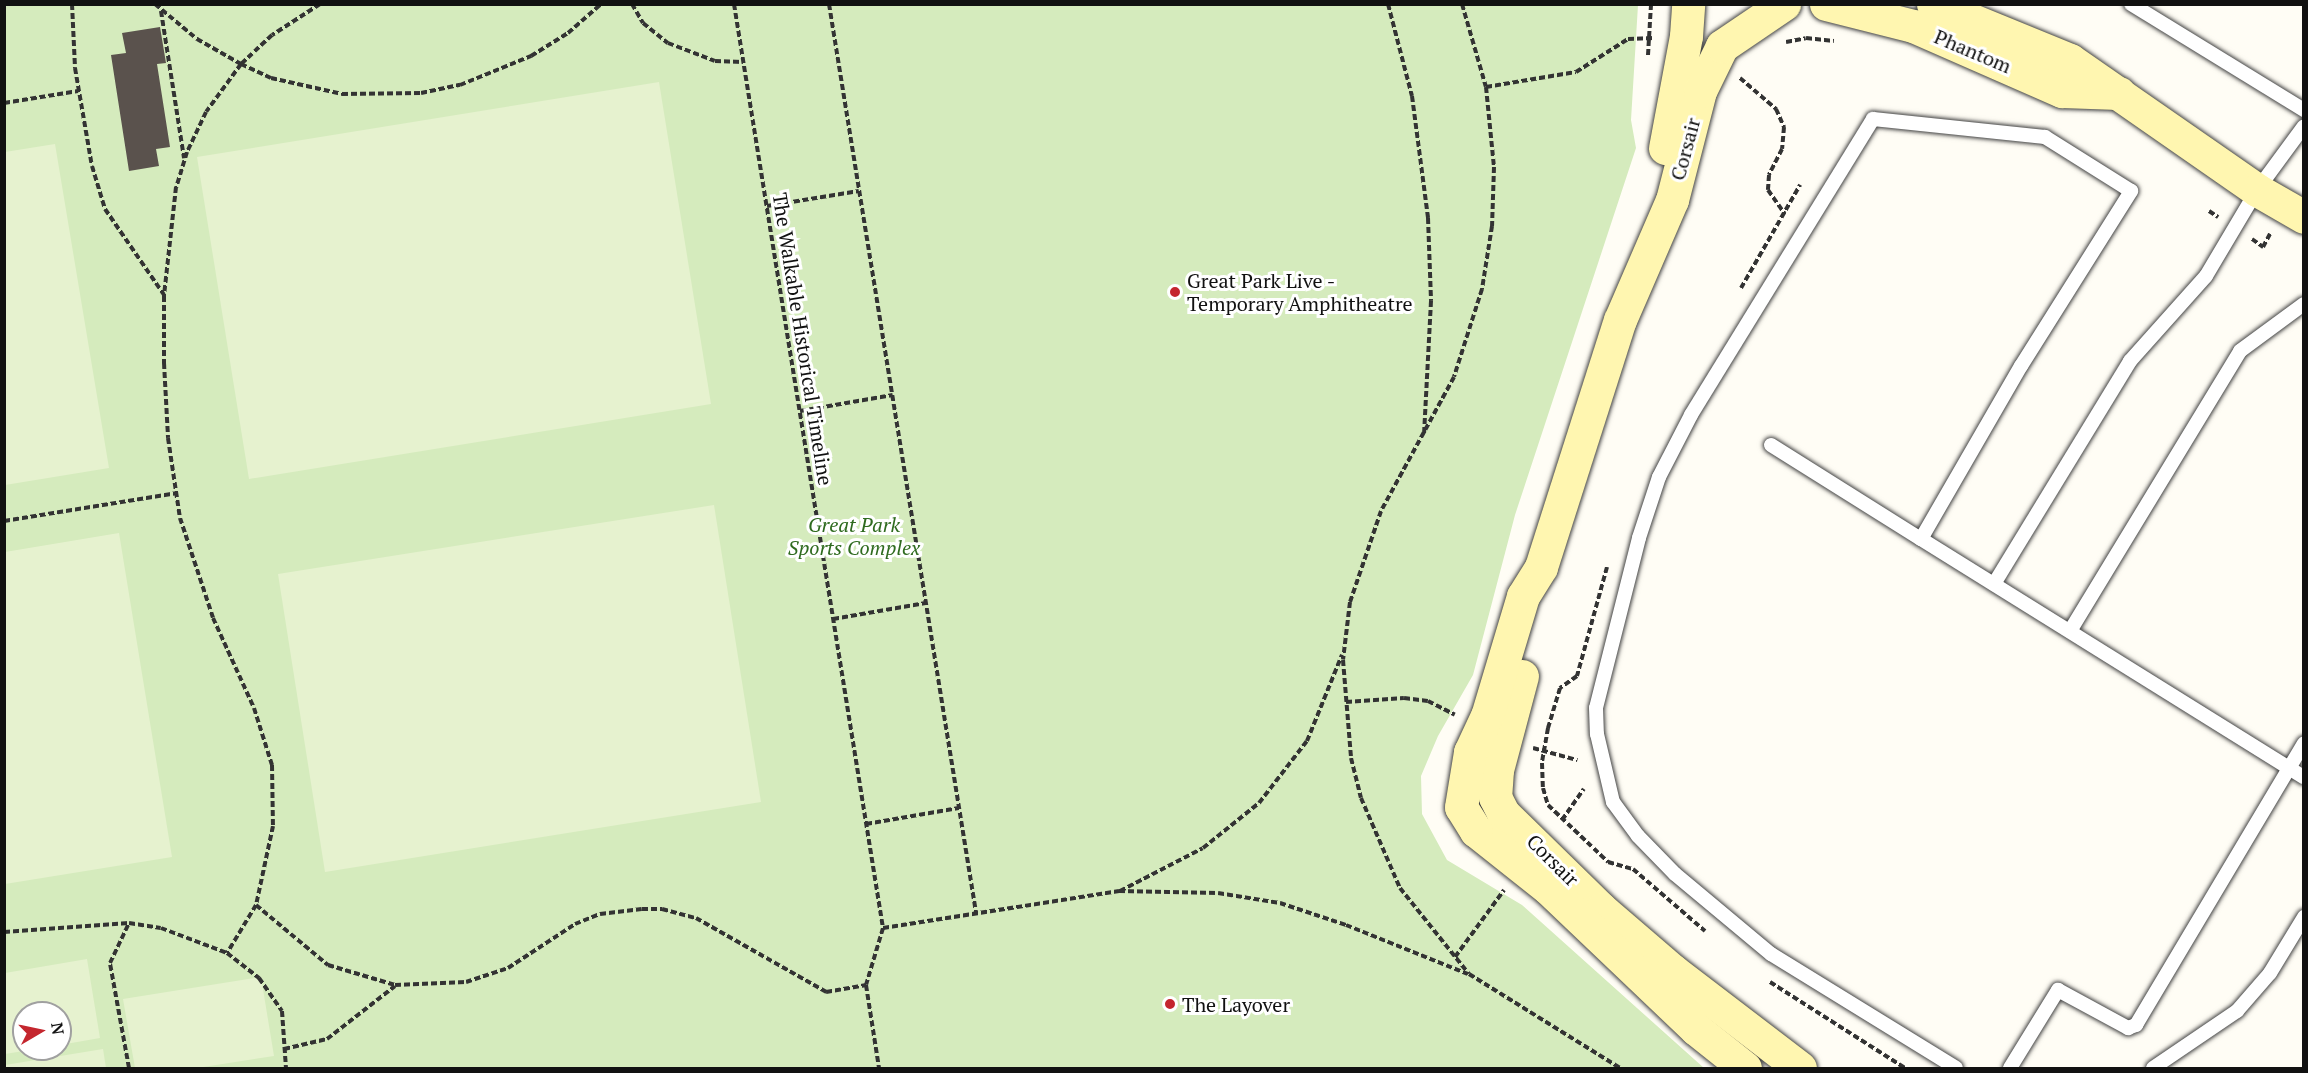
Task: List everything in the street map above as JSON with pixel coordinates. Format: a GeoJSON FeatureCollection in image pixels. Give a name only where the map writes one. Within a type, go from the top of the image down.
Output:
{"type":"FeatureCollection","features":[{"type":"Feature","properties":{"kind":"street","name":"Corsair"},"geometry":{"type":"LineString","coordinates":[[1620,320],[1634,247],[1662,162],[1685,44],[1688,4]]}},
{"type":"Feature","properties":{"kind":"street","name":"Corsair"},"geometry":{"type":"LineString","coordinates":[[1745,1068],[1696,1029],[1548,888],[1476,831],[1461,807],[1470,752],[1487,716],[1523,596],[1541,567],[1620,320],[1672,200],[1700,91],[1722,46],[1784,4]]}},
{"type":"Feature","properties":{"kind":"street","name":"Phantom"},"geometry":{"type":"LineString","coordinates":[[1826,4],[1913,26],[2062,91],[2119,93]]}},
{"type":"Feature","properties":{"kind":"street","name":"Phantom"},"geometry":{"type":"LineString","coordinates":[[1933,4],[2070,60],[2257,190],[2304,217]]}},
{"type":"Feature","properties":{"kind":"street","name":"Corsair"},"geometry":{"type":"LineString","coordinates":[[1541,567],[1543,603],[1497,770],[1495,797],[1503,813],[1601,909],[1672,970],[1800,1068]]}},
{"type":"Feature","properties":{"kind":"lane"},"geometry":{"type":"LineString","coordinates":[[2131,4],[2304,110]]}},
{"type":"Feature","properties":{"kind":"lane"},"geometry":{"type":"LineString","coordinates":[[1921,539],[2021,366],[2130,191],[2045,137],[1873,119],[1801,231],[1691,415],[1659,477],[1639,538],[1596,708],[1597,734],[1613,802],[1638,836],[1674,874],[1771,954],[1956,1068]]}},
{"type":"Feature","properties":{"kind":"lane"},"geometry":{"type":"LineString","coordinates":[[1994,584],[2130,361],[2206,276],[2257,190],[2304,126]]}},
{"type":"Feature","properties":{"kind":"lane"},"geometry":{"type":"LineString","coordinates":[[2070,631],[2240,351],[2304,304]]}},
{"type":"Feature","properties":{"kind":"lane"},"geometry":{"type":"LineString","coordinates":[[1772,445],[2304,777]]}},
{"type":"Feature","properties":{"kind":"lane"},"geometry":{"type":"LineString","coordinates":[[2010,1068],[2058,990],[2128,1028],[2136,1025],[2304,743]]}},
{"type":"Feature","properties":{"kind":"lane"},"geometry":{"type":"LineString","coordinates":[[2153,1068],[2237,1011],[2270,973],[2304,916]]}},
{"type":"Feature","properties":{"kind":"path"},"geometry":{"type":"LineString","coordinates":[[72,4],[78,91],[92,166],[105,209],[164,296]]}},
{"type":"Feature","properties":{"kind":"path"},"geometry":{"type":"LineString","coordinates":[[155,4],[197,39],[241,64],[271,78],[342,94],[421,93],[460,85],[531,56],[568,33],[601,4]]}},
{"type":"Feature","properties":{"kind":"path"},"geometry":{"type":"LineString","coordinates":[[227,953],[256,905],[273,826],[271,759],[258,718],[199,579],[176,493],[165,402],[164,296],[171,220],[184,161],[206,112],[241,64],[272,35],[320,4]]}},
{"type":"Feature","properties":{"kind":"path"},"geometry":{"type":"LineString","coordinates":[[632,4],[643,23],[668,43],[715,61],[743,62]]}},
{"type":"Feature","properties":{"kind":"path","name":"The Walkable Historical Timeline"},"geometry":{"type":"LineString","coordinates":[[734,4],[883,928],[866,985],[879,1068]]}},
{"type":"Feature","properties":{"kind":"path"},"geometry":{"type":"LineString","coordinates":[[829,4],[976,913]]}},
{"type":"Feature","properties":{"kind":"path"},"geometry":{"type":"LineString","coordinates":[[1388,4],[1412,96],[1428,218],[1431,302],[1424,435]]}},
{"type":"Feature","properties":{"kind":"path"},"geometry":{"type":"LineString","coordinates":[[1462,4],[1486,87],[1494,167],[1492,226],[1482,289],[1454,377],[1381,511],[1363,554],[1350,602],[1345,650],[1346,702],[1351,758],[1361,798],[1400,888],[1469,974]]}},
{"type":"Feature","properties":{"kind":"path"},"geometry":{"type":"LineString","coordinates":[[1650,37],[1651,4]]}},
{"type":"Feature","properties":{"kind":"path"},"geometry":{"type":"LineString","coordinates":[[161,11],[184,161]]}},
{"type":"Feature","properties":{"kind":"path"},"geometry":{"type":"LineString","coordinates":[[1486,87],[1576,72],[1614,45],[1628,39],[1650,37],[1664,41]]}},
{"type":"Feature","properties":{"kind":"path"},"geometry":{"type":"LineString","coordinates":[[1776,47],[1806,38],[1840,43]]}},
{"type":"Feature","properties":{"kind":"path"},"geometry":{"type":"LineString","coordinates":[[1734,73],[1776,109],[1784,127],[1782,149],[1769,176],[1768,190],[1801,231]]}},
{"type":"Feature","properties":{"kind":"path"},"geometry":{"type":"LineString","coordinates":[[1740,78],[1744,73]]}},
{"type":"Feature","properties":{"kind":"path"},"geometry":{"type":"LineString","coordinates":[[4,103],[78,91]]}},
{"type":"Feature","properties":{"kind":"path"},"geometry":{"type":"LineString","coordinates":[[1739,290],[1800,185]]}},
{"type":"Feature","properties":{"kind":"path"},"geometry":{"type":"LineString","coordinates":[[767,206],[859,191]]}},
{"type":"Feature","properties":{"kind":"path"},"geometry":{"type":"LineString","coordinates":[[800,411],[893,395]]}},
{"type":"Feature","properties":{"kind":"path"},"geometry":{"type":"LineString","coordinates":[[4,521],[176,493]]}},
{"type":"Feature","properties":{"kind":"path"},"geometry":{"type":"LineString","coordinates":[[1608,562],[1577,676],[1560,688],[1544,751],[1543,788],[1548,805],[1608,862],[1633,869],[1715,939]]}},
{"type":"Feature","properties":{"kind":"path"},"geometry":{"type":"LineString","coordinates":[[833,619],[926,603]]}},
{"type":"Feature","properties":{"kind":"path"},"geometry":{"type":"LineString","coordinates":[[1119,891],[1203,848],[1259,803],[1307,741],[1345,650]]}},
{"type":"Feature","properties":{"kind":"path"},"geometry":{"type":"LineString","coordinates":[[1346,702],[1404,698],[1428,701],[1460,718]]}},
{"type":"Feature","properties":{"kind":"path"},"geometry":{"type":"LineString","coordinates":[[1544,751],[1577,760]]}},
{"type":"Feature","properties":{"kind":"path"},"geometry":{"type":"LineString","coordinates":[[1562,820],[1584,789]]}},
{"type":"Feature","properties":{"kind":"path"},"geometry":{"type":"LineString","coordinates":[[866,824],[959,808]]}},
{"type":"Feature","properties":{"kind":"path"},"geometry":{"type":"LineString","coordinates":[[1455,957],[1505,888]]}},
{"type":"Feature","properties":{"kind":"path"},"geometry":{"type":"LineString","coordinates":[[883,928],[1119,891],[1218,893],[1280,903],[1346,925],[1469,974],[1620,1068]]}},
{"type":"Feature","properties":{"kind":"path"},"geometry":{"type":"LineString","coordinates":[[256,905],[328,965],[395,985],[466,982],[508,968],[575,924],[600,914],[642,909],[662,909],[696,918],[826,992],[866,985]]}},
{"type":"Feature","properties":{"kind":"path"},"geometry":{"type":"LineString","coordinates":[[129,923],[110,963],[129,1068]]}},
{"type":"Feature","properties":{"kind":"path"},"geometry":{"type":"LineString","coordinates":[[4,932],[129,923],[161,928],[227,953],[259,978],[282,1011],[286,1068]]}},
{"type":"Feature","properties":{"kind":"path"},"geometry":{"type":"LineString","coordinates":[[1769,980],[1905,1068]]}},
{"type":"Feature","properties":{"kind":"path"},"geometry":{"type":"LineString","coordinates":[[284,1049],[327,1039],[395,985]]}},
{"type":"Feature","properties":{"kind":"green space","name":"Great Park Sports Complex"},"geometry":{"type":"Polygon","coordinates":[[[5,5],[1638,5],[1631,120],[1636,148],[1515,515],[1473,675],[1438,736],[1421,776],[1422,814],[1447,860],[1522,905],[1704,1068],[5,1068],[5,5]]]}},
{"type":"Feature","properties":{"kind":"green space"},"geometry":{"type":"Polygon","coordinates":[[[659,82],[711,404],[249,479],[197,157],[659,82]]]}},
{"type":"Feature","properties":{"kind":"green space"},"geometry":{"type":"Polygon","coordinates":[[[55,144],[109,468],[5,485],[5,152],[55,144]]]}},
{"type":"Feature","properties":{"kind":"green space"},"geometry":{"type":"Polygon","coordinates":[[[714,505],[761,802],[325,872],[278,574],[714,505]]]}},
{"type":"Feature","properties":{"kind":"green space"},"geometry":{"type":"Polygon","coordinates":[[[119,533],[172,857],[5,884],[5,552],[119,533]]]}},
{"type":"Feature","properties":{"kind":"green space"},"geometry":{"type":"Polygon","coordinates":[[[87,959],[100,1038],[72,1043],[72,1001],[12,1001],[12,1053],[5,1054],[5,973],[87,959]]]}},
{"type":"Feature","properties":{"kind":"green space"},"geometry":{"type":"Polygon","coordinates":[[[261,977],[274,1056],[197,1068],[135,1068],[123,999],[261,977]]]}},
{"type":"Feature","properties":{"kind":"green space"},"geometry":{"type":"Polygon","coordinates":[[[103,1049],[106,1068],[5,1068],[5,1065],[30,1061],[72,1061],[72,1054],[103,1049]]]}},
{"type":"Feature","properties":{"kind":"building"},"geometry":{"type":"Polygon","coordinates":[[[160,27],[166,63],[157,64],[170,147],[156,149],[159,166],[129,171],[111,55],[126,53],[122,33],[160,27]]]}},
{"type":"Feature","properties":{"kind":"place","name":"Great Park Live - Temporary Amphitheatre"},"geometry":{"type":"Point","coordinates":[1175,292]}},
{"type":"Feature","properties":{"kind":"place","name":"The Layover"},"geometry":{"type":"Point","coordinates":[1170,1004]}}]}
